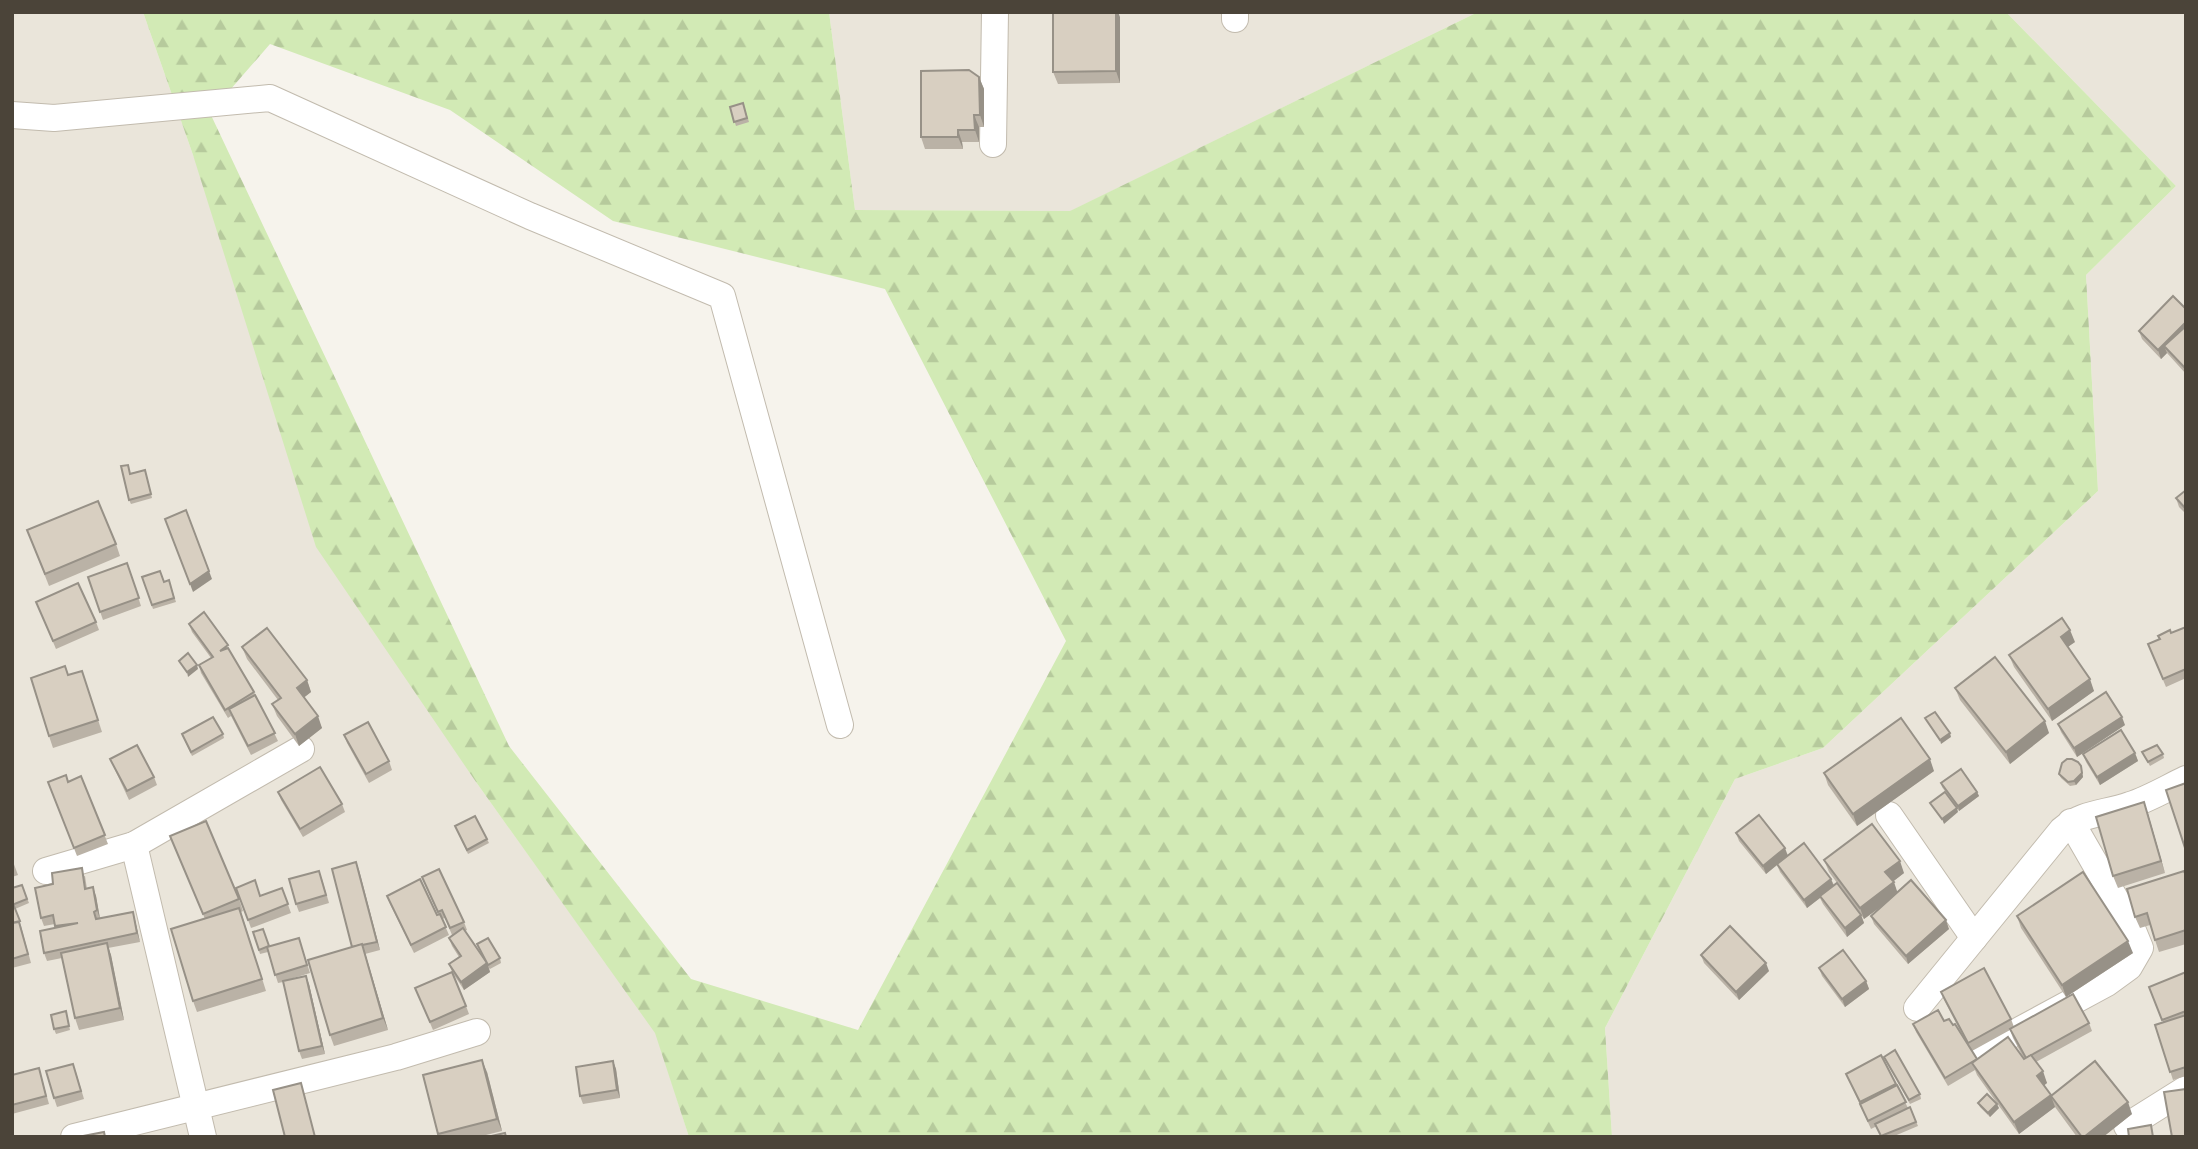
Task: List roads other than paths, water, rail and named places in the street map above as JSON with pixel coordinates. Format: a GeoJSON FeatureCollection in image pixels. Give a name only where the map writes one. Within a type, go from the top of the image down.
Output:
{"type":"FeatureCollection","features":[{"type":"Feature","properties":{"kind":"street"},"geometry":{"type":"LineString","coordinates":[[993,144],[995,12]]}},
{"type":"Feature","properties":{"kind":"street"},"geometry":{"type":"LineString","coordinates":[[12,115],[54,118],[270,98],[530,216],[722,296],[840,725]]}},
{"type":"Feature","properties":{"kind":"street"},"geometry":{"type":"LineString","coordinates":[[46,871],[134,845],[301,749]]}},
{"type":"Feature","properties":{"kind":"street"},"geometry":{"type":"LineString","coordinates":[[1917,1008],[2071,822],[2080,817],[2130,806],[2186,779]]}},
{"type":"Feature","properties":{"kind":"street"},"geometry":{"type":"LineString","coordinates":[[1889,815],[1974,937]]}},
{"type":"Feature","properties":{"kind":"street"},"geometry":{"type":"LineString","coordinates":[[1983,1050],[2107,983],[2129,967],[2140,948],[2131,926],[2071,822]]}},
{"type":"Feature","properties":{"kind":"street"},"geometry":{"type":"LineString","coordinates":[[134,845],[203,1137]]}},
{"type":"Feature","properties":{"kind":"street"},"geometry":{"type":"LineString","coordinates":[[74,1137],[396,1057],[477,1032]]}},
{"type":"Feature","properties":{"kind":"street"},"geometry":{"type":"LineString","coordinates":[[2127,1126],[2186,1089]]}}]}
